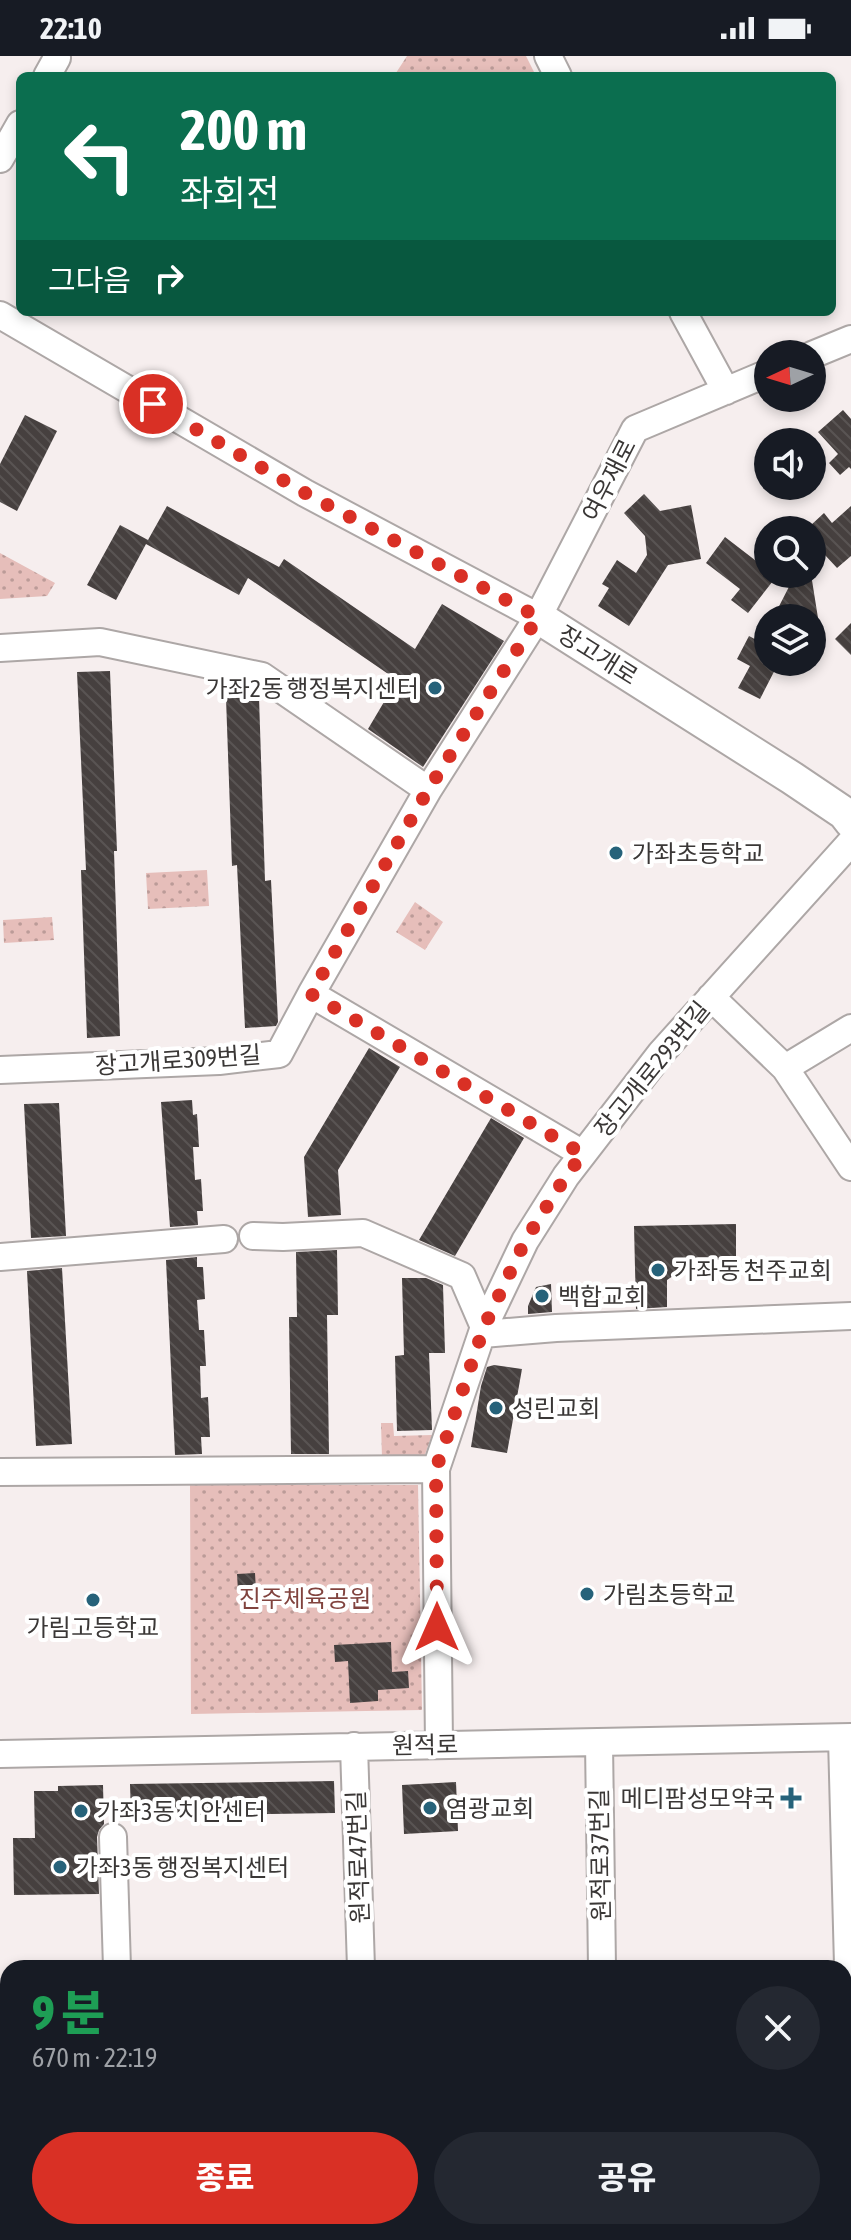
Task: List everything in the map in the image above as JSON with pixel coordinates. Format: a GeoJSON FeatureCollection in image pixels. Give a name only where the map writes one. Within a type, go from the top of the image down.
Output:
{"type":"FeatureCollection","features":[{"type":"Feature","properties":{"kind":"main road","name":"장고개로"},"geometry":{"type":"LineString","coordinates":[[538,617],[805,787],[844,813],[851,822]]}},
{"type":"Feature","properties":{"kind":"street"},"geometry":{"type":"LineString","coordinates":[[0,159],[16,131]]}},
{"type":"Feature","properties":{"kind":"street","name":"장고개로"},"geometry":{"type":"LineString","coordinates":[[0,315],[305,493],[538,617]]}},
{"type":"Feature","properties":{"kind":"street"},"geometry":{"type":"LineString","coordinates":[[685,316],[726,391]]}},
{"type":"Feature","properties":{"kind":"street"},"geometry":{"type":"LineString","coordinates":[[826,349],[851,339]]}},
{"type":"Feature","properties":{"kind":"street","name":"여우재로"},"geometry":{"type":"LineString","coordinates":[[538,617],[635,429],[754,379]]}},
{"type":"Feature","properties":{"kind":"street","name":"장고개로309번길"},"geometry":{"type":"LineString","coordinates":[[0,1070],[219,1061],[279,1054],[428,790],[538,617]]}},
{"type":"Feature","properties":{"kind":"street"},"geometry":{"type":"LineString","coordinates":[[0,648],[100,642],[262,676],[428,790]]}},
{"type":"Feature","properties":{"kind":"street","name":"장고개로293번길"},"geometry":{"type":"LineString","coordinates":[[439,1744],[436,1469],[484,1330],[525,1241],[566,1176],[661,1053],[851,842]]}},
{"type":"Feature","properties":{"kind":"street"},"geometry":{"type":"LineString","coordinates":[[311,994],[583,1154]]}},
{"type":"Feature","properties":{"kind":"street"},"geometry":{"type":"LineString","coordinates":[[711,997],[785,1068],[851,1167]]}},
{"type":"Feature","properties":{"kind":"street"},"geometry":{"type":"LineString","coordinates":[[785,1068],[851,1028]]}},
{"type":"Feature","properties":{"kind":"street"},"geometry":{"type":"LineString","coordinates":[[253,1236],[363,1233],[462,1276],[484,1330],[851,1316]]}},
{"type":"Feature","properties":{"kind":"street"},"geometry":{"type":"LineString","coordinates":[[2,1257],[224,1239]]}},
{"type":"Feature","properties":{"kind":"street"},"geometry":{"type":"LineString","coordinates":[[0,1472],[436,1469]]}},
{"type":"Feature","properties":{"kind":"street"},"geometry":{"type":"LineString","coordinates":[[846,1738],[849,1960]]}},
{"type":"Feature","properties":{"kind":"street","name":"원적로"},"geometry":{"type":"LineString","coordinates":[[0,1754],[846,1738]]}},
{"type":"Feature","properties":{"kind":"street","name":"원적로37번길"},"geometry":{"type":"LineString","coordinates":[[599,1742],[602,1960]]}},
{"type":"Feature","properties":{"kind":"street","name":"원적로47번길"},"geometry":{"type":"LineString","coordinates":[[354,1746],[361,1960]]}},
{"type":"Feature","properties":{"kind":"street"},"geometry":{"type":"LineString","coordinates":[[113,1837],[117,1960]]}},
{"type":"Feature","properties":{"kind":"green space"},"geometry":{"type":"Polygon","coordinates":[[[407,56],[526,56],[534,72],[397,72],[407,56]]]}},
{"type":"Feature","properties":{"kind":"green space"},"geometry":{"type":"Polygon","coordinates":[[[0,553],[55,583],[47,596],[0,599],[0,553]]]}},
{"type":"Feature","properties":{"kind":"green space"},"geometry":{"type":"Polygon","coordinates":[[[207,870],[209,906],[148,909],[146,873],[207,870]]]}},
{"type":"Feature","properties":{"kind":"green space"},"geometry":{"type":"Polygon","coordinates":[[[415,902],[443,922],[425,950],[396,932],[415,902]]]}},
{"type":"Feature","properties":{"kind":"green space"},"geometry":{"type":"Polygon","coordinates":[[[52,917],[54,940],[4,943],[3,920],[52,917]]]}},
{"type":"Feature","properties":{"kind":"green space"},"geometry":{"type":"Polygon","coordinates":[[[381,1423],[393,1423],[394,1436],[432,1435],[424,1457],[382,1458],[381,1423]]]}},
{"type":"Feature","properties":{"kind":"green space","name":"진주체육공원"},"geometry":{"type":"Polygon","coordinates":[[[190,1485],[418,1485],[422,1710],[191,1714],[190,1485]]]}},
{"type":"Feature","properties":{"kind":"building"},"geometry":{"type":"Polygon","coordinates":[[[843,410],[851,419],[851,469],[849,467],[840,475],[829,463],[838,454],[826,441],[826,428],[823,428],[843,410]]]}},
{"type":"Feature","properties":{"kind":"building"},"geometry":{"type":"Polygon","coordinates":[[[25,415],[57,431],[17,511],[0,502],[0,464],[25,415]]]}},
{"type":"Feature","properties":{"kind":"building"},"geometry":{"type":"Polygon","coordinates":[[[644,494],[660,511],[691,505],[701,559],[668,565],[629,626],[598,606],[609,588],[602,584],[617,560],[636,573],[647,555],[645,536],[624,513],[644,494]]]}},
{"type":"Feature","properties":{"kind":"building"},"geometry":{"type":"Polygon","coordinates":[[[167,506],[279,567],[284,559],[415,649],[442,604],[504,641],[423,767],[368,729],[397,680],[248,578],[239,595],[146,544],[116,600],[87,585],[120,525],[148,540],[167,506]]]}},
{"type":"Feature","properties":{"kind":"building"},"geometry":{"type":"Polygon","coordinates":[[[851,506],[851,556],[837,568],[826,556],[826,516],[821,516],[824,513],[832,523],[851,506]]]}},
{"type":"Feature","properties":{"kind":"building"},"geometry":{"type":"Polygon","coordinates":[[[725,537],[754,559],[754,588],[767,588],[748,613],[731,600],[740,589],[706,563],[725,537]]]}},
{"type":"Feature","properties":{"kind":"building"},"geometry":{"type":"Polygon","coordinates":[[[788,588],[813,588],[816,604],[780,604],[788,588]]]}},
{"type":"Feature","properties":{"kind":"building"},"geometry":{"type":"Polygon","coordinates":[[[851,623],[851,655],[835,639],[851,623]]]}},
{"type":"Feature","properties":{"kind":"building"},"geometry":{"type":"Polygon","coordinates":[[[749,636],[754,639],[754,676],[772,676],[760,699],[738,688],[750,666],[737,659],[749,636]]]}},
{"type":"Feature","properties":{"kind":"building"},"geometry":{"type":"Polygon","coordinates":[[[110,671],[120,1036],[87,1038],[81,870],[86,870],[77,672],[110,671]]]}},
{"type":"Feature","properties":{"kind":"building"},"geometry":{"type":"Polygon","coordinates":[[[259,697],[265,881],[271,880],[278,1022],[276,1026],[245,1028],[237,865],[232,866],[226,698],[259,697]]]}},
{"type":"Feature","properties":{"kind":"building"},"geometry":{"type":"Polygon","coordinates":[[[369,1048],[400,1067],[338,1170],[341,1215],[308,1217],[304,1157],[369,1048]]]}},
{"type":"Feature","properties":{"kind":"building"},"geometry":{"type":"Polygon","coordinates":[[[192,1100],[193,1115],[197,1114],[199,1147],[193,1147],[195,1180],[201,1179],[203,1211],[197,1211],[198,1225],[170,1227],[161,1102],[192,1100]]]}},
{"type":"Feature","properties":{"kind":"building"},"geometry":{"type":"Polygon","coordinates":[[[59,1103],[66,1236],[31,1238],[24,1104],[59,1103]]]}},
{"type":"Feature","properties":{"kind":"building"},"geometry":{"type":"Polygon","coordinates":[[[491,1118],[524,1138],[455,1256],[419,1240],[491,1118]]]}},
{"type":"Feature","properties":{"kind":"building","name":"가좌동 천주교회"},"geometry":{"type":"Polygon","coordinates":[[[736,1224],[736,1260],[697,1260],[667,1280],[667,1307],[636,1309],[634,1226],[736,1224]]]}},
{"type":"Feature","properties":{"kind":"building"},"geometry":{"type":"Polygon","coordinates":[[[337,1250],[338,1315],[327,1315],[329,1454],[291,1454],[289,1317],[297,1317],[296,1252],[337,1250]]]}},
{"type":"Feature","properties":{"kind":"building"},"geometry":{"type":"Polygon","coordinates":[[[197,1257],[197,1267],[203,1267],[205,1299],[197,1300],[199,1330],[204,1330],[206,1366],[200,1366],[201,1398],[208,1397],[210,1437],[201,1437],[202,1454],[175,1455],[166,1260],[197,1257]]]}},
{"type":"Feature","properties":{"kind":"building"},"geometry":{"type":"Polygon","coordinates":[[[62,1268],[72,1444],[36,1446],[27,1271],[62,1268]]]}},
{"type":"Feature","properties":{"kind":"building"},"geometry":{"type":"Polygon","coordinates":[[[402,1278],[426,1278],[443,1285],[445,1353],[429,1353],[432,1430],[397,1431],[395,1356],[404,1355],[402,1278]]]}},
{"type":"Feature","properties":{"kind":"building","name":"백합교회"},"geometry":{"type":"Polygon","coordinates":[[[551,1284],[552,1312],[528,1314],[536,1287],[551,1284]]]}},
{"type":"Feature","properties":{"kind":"building","name":"성린교회"},"geometry":{"type":"Polygon","coordinates":[[[487,1367],[522,1369],[507,1453],[471,1447],[481,1386],[487,1367]]]}},
{"type":"Feature","properties":{"kind":"building"},"geometry":{"type":"Polygon","coordinates":[[[255,1573],[256,1591],[238,1591],[237,1574],[255,1573]]]}},
{"type":"Feature","properties":{"kind":"building"},"geometry":{"type":"Polygon","coordinates":[[[391,1642],[392,1672],[408,1671],[409,1688],[378,1690],[378,1701],[350,1703],[348,1661],[335,1662],[334,1645],[391,1642]]]}},
{"type":"Feature","properties":{"kind":"building"},"geometry":{"type":"Polygon","coordinates":[[[334,1781],[335,1813],[131,1816],[130,1784],[334,1781]]]}},
{"type":"Feature","properties":{"kind":"building","name":"염광교회"},"geometry":{"type":"Polygon","coordinates":[[[456,1782],[458,1831],[404,1834],[402,1785],[456,1782]]]}},
{"type":"Feature","properties":{"kind":"building","name":"가좌3동 행정복지센터"},"geometry":{"type":"Polygon","coordinates":[[[103,1785],[104,1824],[97,1837],[99,1894],[14,1895],[13,1838],[35,1838],[34,1791],[58,1791],[58,1786],[103,1785]]]}},
{"type":"Feature","properties":{"kind":"place","name":"가좌2동 행정복지센터"},"geometry":{"type":"Point","coordinates":[435,688]}},
{"type":"Feature","properties":{"kind":"place","name":"가좌초등학교"},"geometry":{"type":"Point","coordinates":[616,853]}},
{"type":"Feature","properties":{"kind":"place","name":"가좌동 천주교회"},"geometry":{"type":"Point","coordinates":[658,1270]}},
{"type":"Feature","properties":{"kind":"place","name":"백합교회"},"geometry":{"type":"Point","coordinates":[542,1296]}},
{"type":"Feature","properties":{"kind":"place","name":"성린교회"},"geometry":{"type":"Point","coordinates":[496,1408]}},
{"type":"Feature","properties":{"kind":"place","name":"가림초등학교"},"geometry":{"type":"Point","coordinates":[587,1594]}},
{"type":"Feature","properties":{"kind":"place","name":"가림고등학교"},"geometry":{"type":"Point","coordinates":[93,1600]}},
{"type":"Feature","properties":{"kind":"place","name":"메디팜성모약국"},"geometry":{"type":"Point","coordinates":[791,1798]}},
{"type":"Feature","properties":{"kind":"place","name":"염광교회"},"geometry":{"type":"Point","coordinates":[430,1808]}},
{"type":"Feature","properties":{"kind":"place","name":"가좌3동 치안센터"},"geometry":{"type":"Point","coordinates":[81,1811]}},
{"type":"Feature","properties":{"kind":"place","name":"가좌3동 행정복지센터"},"geometry":{"type":"Point","coordinates":[60,1867]}},
{"type":"Feature","properties":{"kind":"route"},"geometry":{"type":"LineString","coordinates":[[153,404],[305,493],[538,617],[428,790],[311,994],[583,1154],[525,1241],[484,1327],[436,1469],[437,1627]]}}]}
